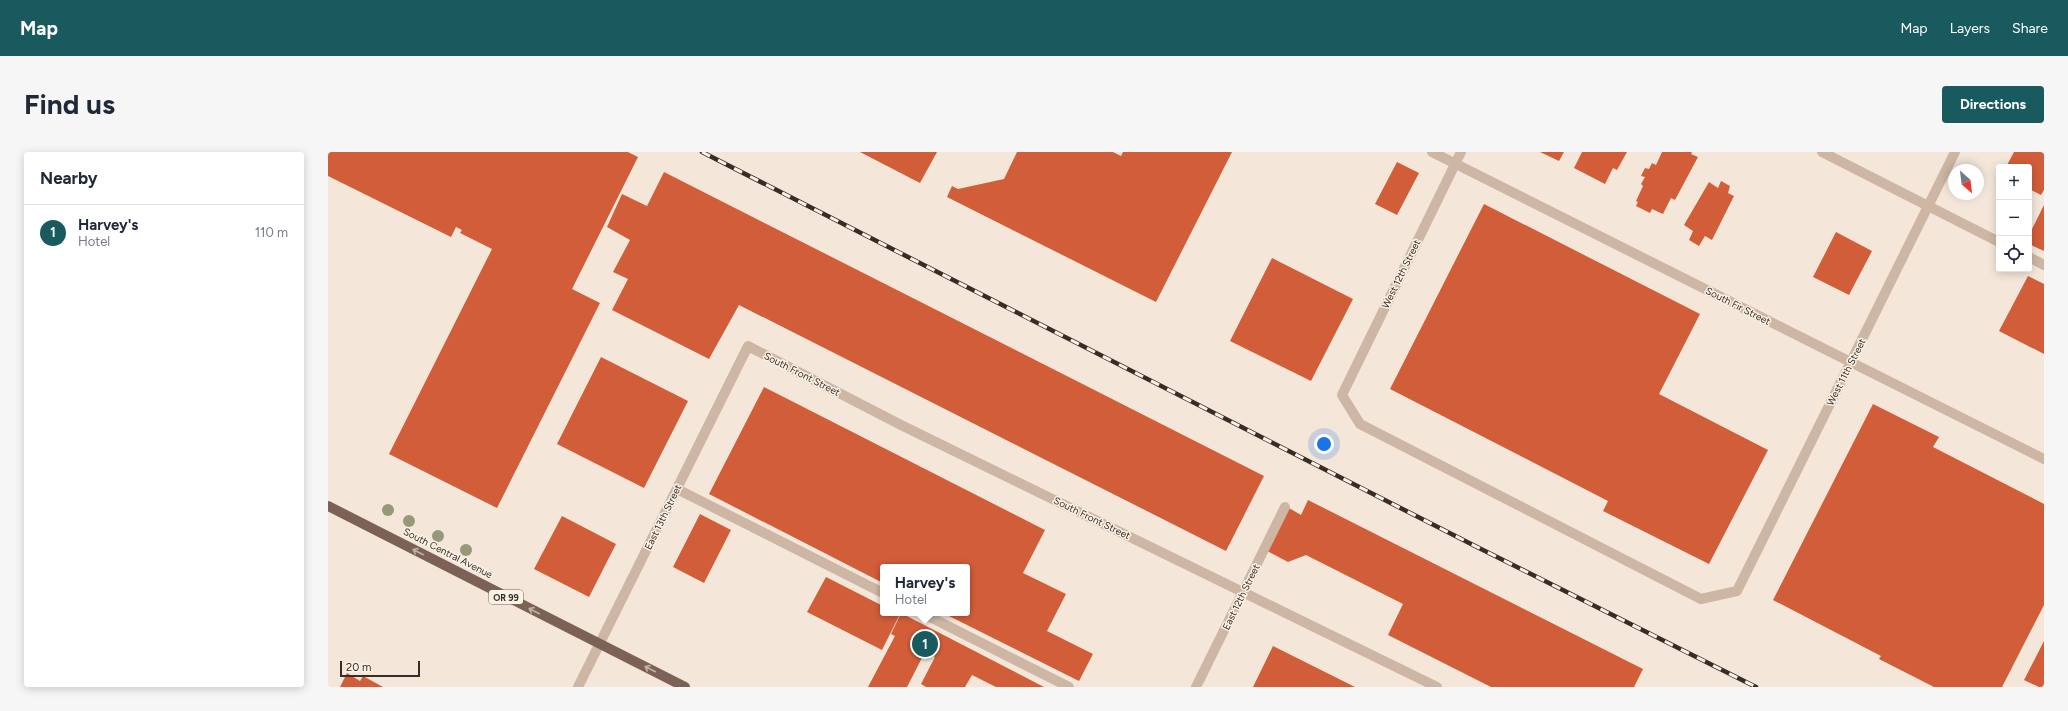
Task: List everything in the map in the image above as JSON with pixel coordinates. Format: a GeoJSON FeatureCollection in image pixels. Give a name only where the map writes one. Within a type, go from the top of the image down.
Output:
{"type":"FeatureCollection","features":[{"type":"Feature","properties":{"kind":"main road","name":"South Central Avenue"},"geometry":{"type":"LineString","coordinates":[[328,506],[685,687]]}},
{"type":"Feature","properties":{"kind":"street","name":"South Fir Street"},"geometry":{"type":"LineString","coordinates":[[1432,152],[2044,459]]}},
{"type":"Feature","properties":{"kind":"street","name":"West 12th Street"},"geometry":{"type":"LineString","coordinates":[[1461,152],[1342,395],[1360,424],[1701,599],[1737,590]]}},
{"type":"Feature","properties":{"kind":"street"},"geometry":{"type":"LineString","coordinates":[[1822,152],[1996,240]]}},
{"type":"Feature","properties":{"kind":"street","name":"West 11th Street"},"geometry":{"type":"LineString","coordinates":[[1737,590],[1955,152]]}},
{"type":"Feature","properties":{"kind":"street"},"geometry":{"type":"LineString","coordinates":[[2032,259],[2044,265]]}},
{"type":"Feature","properties":{"kind":"street","name":"East 13th Street"},"geometry":{"type":"LineString","coordinates":[[578,687],[748,346]]}},
{"type":"Feature","properties":{"kind":"street","name":"South Front Street"},"geometry":{"type":"LineString","coordinates":[[748,346],[901,425],[1437,687]]}},
{"type":"Feature","properties":{"kind":"street"},"geometry":{"type":"LineString","coordinates":[[677,489],[880,591]]}},
{"type":"Feature","properties":{"kind":"street","name":"East 12th Street"},"geometry":{"type":"LineString","coordinates":[[1196,687],[1285,507]]}},
{"type":"Feature","properties":{"kind":"street"},"geometry":{"type":"LineString","coordinates":[[928,616],[1069,687]]}},
{"type":"Feature","properties":{"kind":"building"},"geometry":{"type":"Polygon","coordinates":[[[328,152],[628,152],[638,157],[572,289],[600,303],[497,508],[389,454],[492,249],[460,233],[462,230],[456,227],[451,237],[328,176],[328,152]]]}},
{"type":"Feature","properties":{"kind":"building"},"geometry":{"type":"Polygon","coordinates":[[[860,152],[937,152],[920,183],[860,152]]]}},
{"type":"Feature","properties":{"kind":"building"},"geometry":{"type":"Polygon","coordinates":[[[1017,152],[1113,152],[1121,156],[1123,152],[1232,152],[1156,302],[947,197],[952,186],[958,189],[1004,179],[1017,152]]]}},
{"type":"Feature","properties":{"kind":"building"},"geometry":{"type":"Polygon","coordinates":[[[1540,152],[1564,152],[1559,161],[1540,152]]]}},
{"type":"Feature","properties":{"kind":"building"},"geometry":{"type":"Polygon","coordinates":[[[1582,152],[1627,152],[1617,170],[1613,168],[1605,184],[1574,168],[1582,152]]]}},
{"type":"Feature","properties":{"kind":"building"},"geometry":{"type":"Polygon","coordinates":[[[1662,152],[1692,152],[1691,154],[1698,157],[1675,200],[1671,198],[1663,214],[1652,209],[1650,213],[1636,206],[1638,202],[1636,201],[1643,186],[1641,184],[1645,177],[1641,176],[1645,168],[1649,169],[1652,163],[1656,165],[1662,152]]]}},
{"type":"Feature","properties":{"kind":"building"},"geometry":{"type":"Polygon","coordinates":[[[2014,152],[2044,152],[2044,190],[2041,195],[2032,190],[2032,164],[2008,164],[2014,152]]]}},
{"type":"Feature","properties":{"kind":"building"},"geometry":{"type":"Polygon","coordinates":[[[1397,162],[1419,173],[1397,215],[1375,204],[1397,162]]]}},
{"type":"Feature","properties":{"kind":"building"},"geometry":{"type":"Polygon","coordinates":[[[664,172],[1264,476],[1226,551],[739,305],[709,359],[612,310],[628,279],[613,272],[630,240],[607,227],[622,194],[647,206],[664,172]]]}},
{"type":"Feature","properties":{"kind":"building"},"geometry":{"type":"Polygon","coordinates":[[[1721,181],[1730,186],[1728,193],[1734,196],[1712,240],[1705,236],[1699,246],[1689,240],[1693,231],[1684,225],[1709,182],[1718,188],[1721,181]]]}},
{"type":"Feature","properties":{"kind":"building"},"geometry":{"type":"Polygon","coordinates":[[[1484,204],[1700,314],[1659,394],[1768,450],[1709,564],[1603,511],[1608,501],[1390,389],[1484,204]]]}},
{"type":"Feature","properties":{"kind":"building"},"geometry":{"type":"Polygon","coordinates":[[[2044,205],[2044,251],[2032,245],[2032,229],[2044,205]]]}},
{"type":"Feature","properties":{"kind":"building"},"geometry":{"type":"Polygon","coordinates":[[[1836,232],[1872,251],[1849,295],[1813,277],[1836,232]]]}},
{"type":"Feature","properties":{"kind":"building"},"geometry":{"type":"Polygon","coordinates":[[[1272,258],[1353,299],[1311,381],[1230,341],[1272,258]]]}},
{"type":"Feature","properties":{"kind":"building"},"geometry":{"type":"Polygon","coordinates":[[[2028,276],[2044,284],[2044,354],[1999,331],[2028,276]]]}},
{"type":"Feature","properties":{"kind":"building"},"geometry":{"type":"Polygon","coordinates":[[[601,357],[688,401],[644,488],[557,444],[601,357]]]}},
{"type":"Feature","properties":{"kind":"building"},"geometry":{"type":"Polygon","coordinates":[[[764,387],[1045,530],[1023,573],[1066,594],[1047,631],[1093,654],[1079,681],[949,616],[970,616],[970,564],[880,564],[880,581],[709,494],[764,387]]]}},
{"type":"Feature","properties":{"kind":"building"},"geometry":{"type":"Polygon","coordinates":[[[1873,404],[1939,437],[1933,447],[2044,504],[2044,605],[2002,687],[1934,687],[1879,659],[1881,656],[1773,600],[1873,404]]]}},
{"type":"Feature","properties":{"kind":"building"},"geometry":{"type":"Polygon","coordinates":[[[1308,500],[1643,669],[1634,687],[1491,687],[1388,635],[1403,604],[1306,555],[1288,562],[1267,551],[1289,508],[1301,515],[1308,500]]]}},
{"type":"Feature","properties":{"kind":"building"},"geometry":{"type":"Polygon","coordinates":[[[700,514],[731,530],[704,583],[673,567],[700,514]]]}},
{"type":"Feature","properties":{"kind":"building"},"geometry":{"type":"Polygon","coordinates":[[[562,516],[616,544],[589,597],[534,569],[562,516]]]}},
{"type":"Feature","properties":{"kind":"building"},"geometry":{"type":"Polygon","coordinates":[[[826,577],[880,604],[880,616],[899,616],[882,650],[807,612],[826,577]]]}},
{"type":"Feature","properties":{"kind":"building"},"geometry":{"type":"Polygon","coordinates":[[[900,616],[907,616],[1044,687],[996,687],[972,675],[965,687],[926,687],[921,684],[935,657],[925,652],[907,687],[868,687],[895,636],[891,634],[900,616]]]}},
{"type":"Feature","properties":{"kind":"building"},"geometry":{"type":"Polygon","coordinates":[[[2044,641],[2044,687],[2039,687],[2024,680],[2044,641]]]}},
{"type":"Feature","properties":{"kind":"building"},"geometry":{"type":"Polygon","coordinates":[[[1273,646],[1355,687],[1253,687],[1273,646]]]}},
{"type":"Feature","properties":{"kind":"building"},"geometry":{"type":"Polygon","coordinates":[[[347,673],[360,681],[363,676],[383,687],[340,687],[347,673]]]}},
{"type":"Feature","properties":{"kind":"railway"},"geometry":{"type":"LineString","coordinates":[[702,152],[1477,547],[1756,687]]}},
{"type":"Feature","properties":{"kind":"place","name":"Harvey's"},"geometry":{"type":"Point","coordinates":[925,644]}}]}
